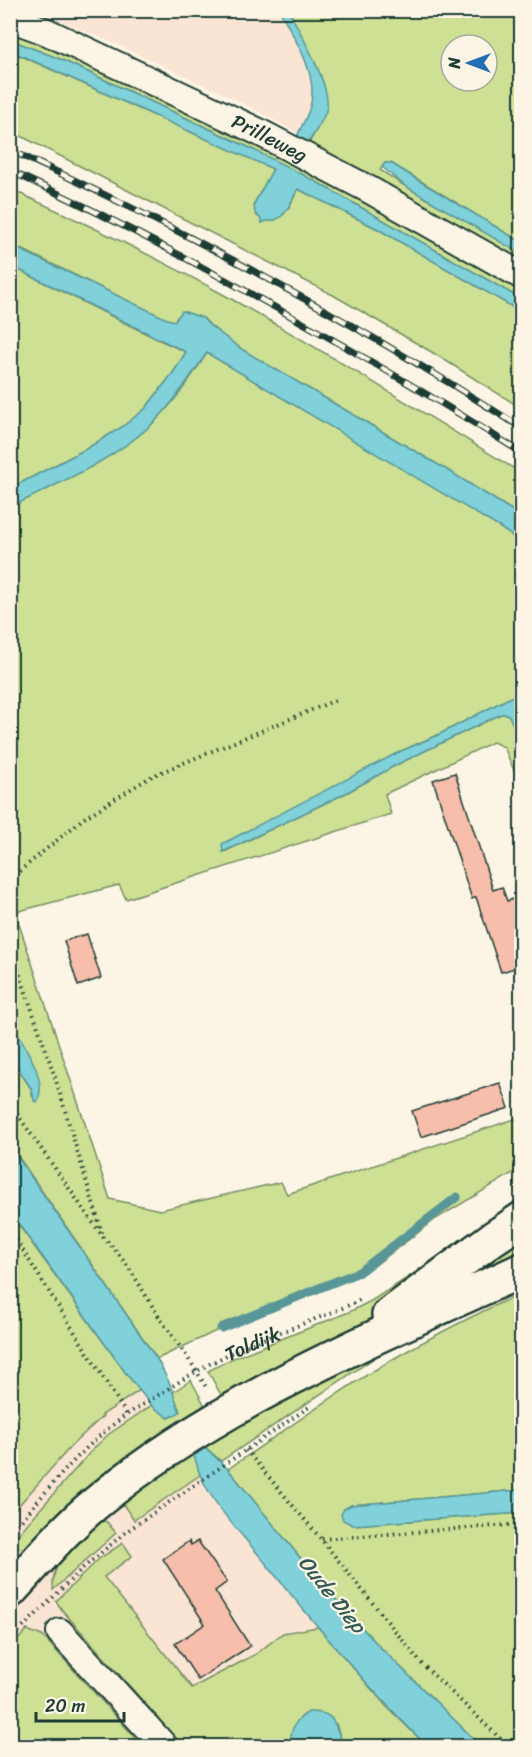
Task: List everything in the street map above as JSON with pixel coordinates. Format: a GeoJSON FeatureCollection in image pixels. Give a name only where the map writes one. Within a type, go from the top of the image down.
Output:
{"type":"FeatureCollection","features":[{"type":"Feature","properties":{"kind":"street","name":"Prilleweg"},"geometry":{"type":"LineString","coordinates":[[10,18],[45,31],[257,132],[368,189],[522,276]]}},
{"type":"Feature","properties":{"kind":"street"},"geometry":{"type":"LineString","coordinates":[[331,1357],[522,1219]]}},
{"type":"Feature","properties":{"kind":"street"},"geometry":{"type":"LineString","coordinates":[[13,1581],[95,1503],[158,1455],[222,1415],[331,1357],[522,1270]]}},
{"type":"Feature","properties":{"kind":"street"},"geometry":{"type":"LineString","coordinates":[[60,1632],[164,1746]]}},
{"type":"Feature","properties":{"kind":"path"},"geometry":{"type":"LineString","coordinates":[[10,879],[84,818],[152,776],[336,700]]}},
{"type":"Feature","properties":{"kind":"path"},"geometry":{"type":"LineString","coordinates":[[10,946],[56,1077],[103,1237]]}},
{"type":"Feature","properties":{"kind":"path"},"geometry":{"type":"LineString","coordinates":[[10,1104],[103,1237],[115,1248],[162,1321],[198,1371]]}},
{"type":"Feature","properties":{"kind":"path"},"geometry":{"type":"LineString","coordinates":[[10,1230],[127,1415]]}},
{"type":"Feature","properties":{"kind":"path","name":"Toldijk"},"geometry":{"type":"LineString","coordinates":[[10,1534],[75,1460],[103,1433],[136,1408],[222,1357],[323,1317],[368,1296]]}},
{"type":"Feature","properties":{"kind":"path"},"geometry":{"type":"LineString","coordinates":[[246,1450],[421,1663],[508,1746]]}},
{"type":"Feature","properties":{"kind":"path"},"geometry":{"type":"LineString","coordinates":[[10,1640],[103,1549],[236,1457]]}},
{"type":"Feature","properties":{"kind":"path"},"geometry":{"type":"LineString","coordinates":[[321,1539],[522,1524]]}},
{"type":"Feature","properties":{"kind":"shaded area"},"geometry":{"type":"Polygon","coordinates":[[[38,11],[284,11],[320,84],[304,136],[233,98],[38,11]]]}},
{"type":"Feature","properties":{"kind":"shaded area"},"geometry":{"type":"Polygon","coordinates":[[[10,1193],[428,1746],[11,1746],[10,1193]]]}},
{"type":"Feature","properties":{"kind":"green space"},"geometry":{"type":"Polygon","coordinates":[[[289,11],[521,11],[521,242],[391,163],[385,163],[380,170],[521,253],[521,269],[302,155],[327,107],[289,11]]]}},
{"type":"Feature","properties":{"kind":"green space"},"geometry":{"type":"Polygon","coordinates":[[[10,29],[251,138],[521,288],[521,299],[320,184],[246,146],[60,59],[11,40],[10,29]]]}},
{"type":"Feature","properties":{"kind":"green space"},"geometry":{"type":"Polygon","coordinates":[[[10,51],[273,169],[254,204],[256,215],[265,221],[288,209],[298,189],[378,229],[521,312],[521,408],[435,354],[333,295],[11,131],[10,51]]]}},
{"type":"Feature","properties":{"kind":"green space"},"geometry":{"type":"Polygon","coordinates":[[[10,189],[119,240],[226,296],[338,361],[521,473],[521,516],[255,358],[226,339],[203,318],[177,317],[175,321],[167,320],[11,244],[10,189]]]}},
{"type":"Feature","properties":{"kind":"green space"},"geometry":{"type":"Polygon","coordinates":[[[11,266],[186,352],[145,409],[122,427],[86,449],[11,488],[11,266]]]}},
{"type":"Feature","properties":{"kind":"green space"},"geometry":{"type":"Polygon","coordinates":[[[207,353],[479,514],[522,542],[521,689],[513,696],[440,734],[399,752],[224,852],[501,714],[507,714],[510,717],[521,742],[521,787],[504,747],[493,742],[385,794],[391,814],[126,899],[119,885],[15,912],[110,1199],[160,1210],[281,1182],[287,1194],[521,1117],[521,1168],[436,1219],[374,1266],[231,1324],[157,1359],[11,1146],[10,1057],[32,1090],[32,1097],[35,1067],[10,1022],[11,507],[83,471],[134,439],[166,409],[188,382],[207,353]]]}},
{"type":"Feature","properties":{"kind":"green space"},"geometry":{"type":"Polygon","coordinates":[[[521,1197],[521,1211],[386,1309],[344,1335],[228,1399],[221,1395],[208,1371],[231,1359],[371,1301],[521,1197]]]}},
{"type":"Feature","properties":{"kind":"green space"},"geometry":{"type":"Polygon","coordinates":[[[10,1213],[140,1390],[102,1415],[11,1514],[10,1213]]]}},
{"type":"Feature","properties":{"kind":"green space"},"geometry":{"type":"Polygon","coordinates":[[[521,1235],[521,1262],[457,1281],[521,1235]]]}},
{"type":"Feature","properties":{"kind":"green space"},"geometry":{"type":"Polygon","coordinates":[[[521,1293],[521,1490],[351,1505],[344,1509],[353,1525],[521,1513],[521,1746],[481,1746],[380,1647],[324,1587],[228,1469],[384,1364],[449,1328],[521,1293]]]}},
{"type":"Feature","properties":{"kind":"green space"},"geometry":{"type":"Polygon","coordinates":[[[371,1354],[374,1358],[221,1461],[206,1448],[195,1455],[200,1475],[134,1520],[124,1506],[123,1499],[209,1441],[371,1354]]]}},
{"type":"Feature","properties":{"kind":"green space"},"geometry":{"type":"Polygon","coordinates":[[[191,1380],[204,1404],[199,1415],[34,1544],[23,1548],[12,1546],[12,1541],[109,1434],[152,1405],[169,1418],[179,1412],[173,1392],[191,1380]]]}},
{"type":"Feature","properties":{"kind":"green space"},"geometry":{"type":"Polygon","coordinates":[[[99,1520],[107,1522],[116,1533],[53,1590],[53,1579],[61,1559],[67,1550],[99,1520]]]}},
{"type":"Feature","properties":{"kind":"green space"},"geometry":{"type":"Polygon","coordinates":[[[123,1543],[132,1556],[104,1577],[192,1688],[256,1654],[283,1633],[318,1627],[386,1706],[427,1746],[345,1746],[336,1724],[319,1712],[291,1736],[289,1746],[183,1746],[56,1601],[100,1558],[123,1543]]]}},
{"type":"Feature","properties":{"kind":"green space"},"geometry":{"type":"Polygon","coordinates":[[[27,1630],[42,1636],[49,1643],[143,1746],[11,1746],[11,1647],[27,1630]]]}},
{"type":"Feature","properties":{"kind":"water"},"geometry":{"type":"Polygon","coordinates":[[[280,11],[289,11],[313,58],[327,97],[324,116],[307,142],[299,138],[298,134],[312,99],[309,72],[280,11]]]}},
{"type":"Feature","properties":{"kind":"water"},"geometry":{"type":"Polygon","coordinates":[[[11,40],[60,59],[315,181],[521,299],[521,312],[378,229],[298,189],[289,206],[278,219],[262,223],[255,213],[254,204],[273,169],[11,51],[11,40]]]}},
{"type":"Feature","properties":{"kind":"water"},"geometry":{"type":"Polygon","coordinates":[[[385,163],[391,163],[521,242],[521,254],[405,186],[382,167],[385,163]]]}},
{"type":"Feature","properties":{"kind":"water"},"geometry":{"type":"Polygon","coordinates":[[[10,245],[167,319],[175,321],[182,311],[203,318],[243,350],[521,516],[521,542],[207,353],[166,409],[134,439],[83,471],[11,507],[11,488],[86,449],[122,427],[145,409],[186,352],[11,266],[10,245]]]}},
{"type":"Feature","properties":{"kind":"water"},"geometry":{"type":"Polygon","coordinates":[[[521,689],[521,695],[516,702],[521,714],[521,742],[509,716],[501,714],[396,765],[346,793],[223,852],[222,844],[399,752],[440,734],[513,696],[521,689]]]}},
{"type":"Feature","properties":{"kind":"water"},"geometry":{"type":"Polygon","coordinates":[[[11,1022],[37,1072],[40,1093],[37,1102],[34,1101],[32,1090],[11,1057],[11,1022]]]}},
{"type":"Feature","properties":{"kind":"water"},"geometry":{"type":"Polygon","coordinates":[[[10,1146],[157,1359],[170,1384],[180,1412],[169,1418],[152,1406],[11,1213],[10,1146]]]}},
{"type":"Feature","properties":{"kind":"water"},"geometry":{"type":"Polygon","coordinates":[[[206,1448],[228,1469],[324,1587],[380,1647],[481,1746],[427,1746],[385,1703],[325,1635],[215,1501],[201,1477],[194,1456],[206,1448]]]}},
{"type":"Feature","properties":{"kind":"water"},"geometry":{"type":"Polygon","coordinates":[[[521,1490],[521,1513],[353,1525],[343,1520],[341,1514],[351,1505],[521,1490]]]}},
{"type":"Feature","properties":{"kind":"water"},"geometry":{"type":"Polygon","coordinates":[[[309,1712],[326,1714],[331,1717],[345,1746],[289,1746],[294,1726],[309,1712]]]}},
{"type":"Feature","properties":{"kind":"building"},"geometry":{"type":"Polygon","coordinates":[[[455,773],[493,890],[502,887],[507,901],[522,896],[522,966],[501,972],[476,897],[472,899],[433,780],[455,773]]]}},
{"type":"Feature","properties":{"kind":"building"},"geometry":{"type":"Polygon","coordinates":[[[87,934],[101,978],[78,986],[64,941],[87,934]]]}},
{"type":"Feature","properties":{"kind":"building"},"geometry":{"type":"Polygon","coordinates":[[[500,1083],[509,1108],[421,1137],[412,1111],[500,1083]]]}},
{"type":"Feature","properties":{"kind":"building"},"geometry":{"type":"Polygon","coordinates":[[[189,1541],[191,1545],[198,1541],[227,1582],[215,1591],[250,1646],[198,1680],[175,1644],[205,1624],[163,1559],[189,1541]]]}},
{"type":"Feature","properties":{"kind":"waterway"},"geometry":{"type":"LineString","coordinates":[[221,1328],[359,1272],[457,1197]]}},
{"type":"Feature","properties":{"kind":"railway"},"geometry":{"type":"LineString","coordinates":[[10,150],[142,213],[271,280],[398,352],[522,428]]}},
{"type":"Feature","properties":{"kind":"railway"},"geometry":{"type":"LineString","coordinates":[[10,171],[112,220],[245,291],[401,379],[522,453]]}},
{"type":"Feature","properties":{"kind":"water label","name":"Oude Diep"},"geometry":{"type":"Point","coordinates":[332,1594]}}]}
